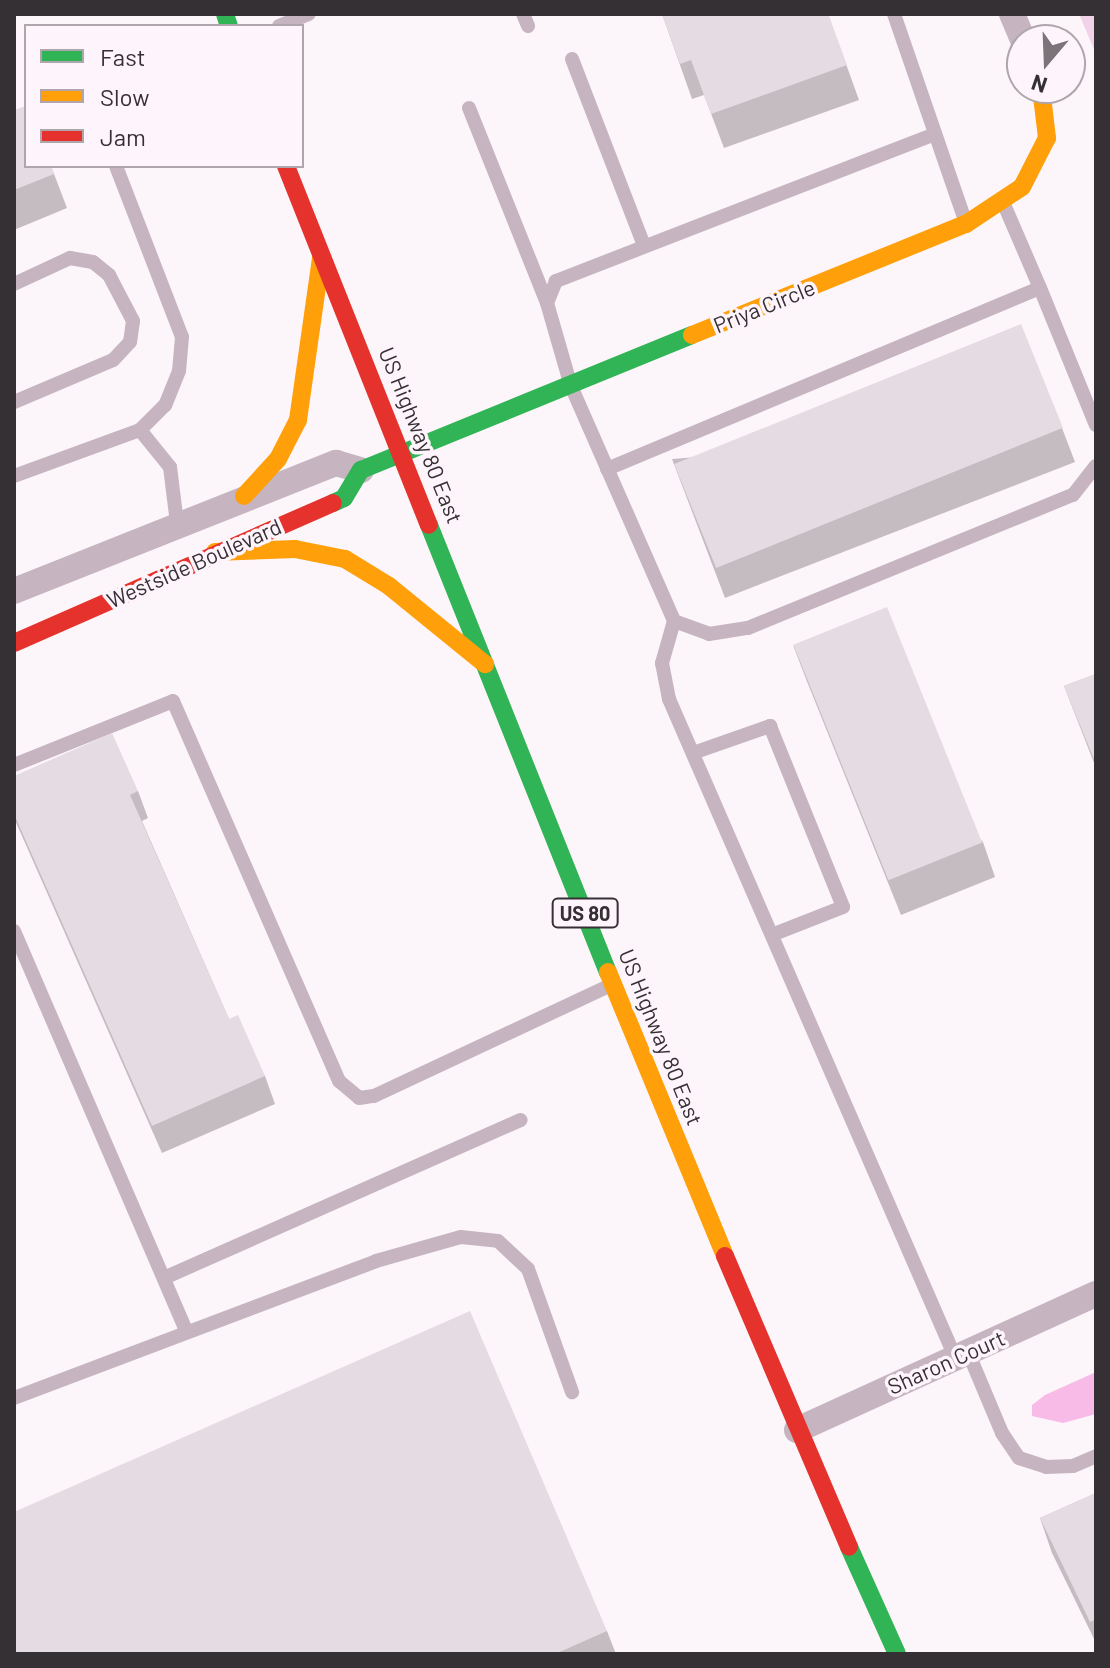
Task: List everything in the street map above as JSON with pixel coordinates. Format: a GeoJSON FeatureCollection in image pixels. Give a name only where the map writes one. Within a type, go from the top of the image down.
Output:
{"type":"FeatureCollection","features":[{"type":"Feature","properties":{"kind":"main road","name":"Priya Circle"},"geometry":{"type":"LineString","coordinates":[[402,453],[966,224],[1022,187],[1047,138],[1043,104]]}},
{"type":"Feature","properties":{"kind":"main road","name":"US Highway 80 East"},"geometry":{"type":"LineString","coordinates":[[287,168],[490,668],[613,984],[797,1430],[897,1654]]}},
{"type":"Feature","properties":{"kind":"main road"},"geometry":{"type":"LineString","coordinates":[[244,496],[278,459],[298,420],[322,253]]}},
{"type":"Feature","properties":{"kind":"main road","name":"Westside Boulevard"},"geometry":{"type":"LineString","coordinates":[[14,643],[215,552],[344,498],[361,470],[402,453]]}},
{"type":"Feature","properties":{"kind":"main road"},"geometry":{"type":"LineString","coordinates":[[215,552],[295,549],[345,559],[389,586],[490,668]]}},
{"type":"Feature","properties":{"kind":"street","name":"Westside Boulevard"},"geometry":{"type":"LineString","coordinates":[[14,591],[244,496],[336,463],[361,470]]}},
{"type":"Feature","properties":{"kind":"street","name":"Sharon Court"},"geometry":{"type":"LineString","coordinates":[[797,1430],[1096,1294]]}},
{"type":"Feature","properties":{"kind":"lane"},"geometry":{"type":"LineString","coordinates":[[284,24],[309,14]]}},
{"type":"Feature","properties":{"kind":"lane"},"geometry":{"type":"LineString","coordinates":[[894,14],[966,224]]}},
{"type":"Feature","properties":{"kind":"lane"},"geometry":{"type":"LineString","coordinates":[[572,59],[644,246]]}},
{"type":"Feature","properties":{"kind":"lane"},"geometry":{"type":"LineString","coordinates":[[469,108],[547,303],[571,386],[674,621],[662,663],[669,699],[962,1354],[1002,1433],[1019,1458],[1046,1467],[1073,1466],[1096,1456]]}},
{"type":"Feature","properties":{"kind":"lane"},"geometry":{"type":"LineString","coordinates":[[547,303],[556,281],[935,134]]}},
{"type":"Feature","properties":{"kind":"lane"},"geometry":{"type":"LineString","coordinates":[[14,476],[140,430],[165,405],[179,371],[182,337],[117,168]]}},
{"type":"Feature","properties":{"kind":"lane"},"geometry":{"type":"LineString","coordinates":[[1003,200],[1096,425]]}},
{"type":"Feature","properties":{"kind":"lane"},"geometry":{"type":"LineString","coordinates":[[14,284],[70,258],[93,262],[109,275],[133,321],[130,342],[113,360],[14,402]]}},
{"type":"Feature","properties":{"kind":"lane"},"geometry":{"type":"LineString","coordinates":[[607,469],[1040,288]]}},
{"type":"Feature","properties":{"kind":"lane"},"geometry":{"type":"LineString","coordinates":[[140,430],[170,467],[177,523]]}},
{"type":"Feature","properties":{"kind":"lane"},"geometry":{"type":"LineString","coordinates":[[674,621],[709,634],[748,628],[1073,495],[1096,466]]}},
{"type":"Feature","properties":{"kind":"lane"},"geometry":{"type":"LineString","coordinates":[[14,765],[173,701],[339,1081],[359,1098],[374,1096],[613,984]]}},
{"type":"Feature","properties":{"kind":"lane"},"geometry":{"type":"LineString","coordinates":[[693,753],[770,726],[843,907],[772,935]]}},
{"type":"Feature","properties":{"kind":"lane"},"geometry":{"type":"LineString","coordinates":[[14,931],[187,1332]]}},
{"type":"Feature","properties":{"kind":"lane"},"geometry":{"type":"LineString","coordinates":[[164,1278],[521,1120]]}},
{"type":"Feature","properties":{"kind":"lane"},"geometry":{"type":"LineString","coordinates":[[14,1398],[376,1261],[461,1237],[498,1241],[528,1269],[572,1392]]}},
{"type":"Feature","properties":{"kind":"shaded area"},"geometry":{"type":"Polygon","coordinates":[[[1079,14],[1096,14],[1096,54],[1086,24],[1079,14]]]}},
{"type":"Feature","properties":{"kind":"shaded area"},"geometry":{"type":"Polygon","coordinates":[[[1096,1372],[1096,1414],[1063,1423],[1032,1416],[1032,1405],[1045,1395],[1096,1372]]]}},
{"type":"Feature","properties":{"kind":"building"},"geometry":{"type":"Polygon","coordinates":[[[662,14],[828,14],[847,65],[711,114],[691,60],[680,64],[662,14]]]}},
{"type":"Feature","properties":{"kind":"building"},"geometry":{"type":"Polygon","coordinates":[[[24,107],[24,168],[52,168],[54,174],[14,190],[14,110],[24,107]]]}},
{"type":"Feature","properties":{"kind":"building"},"geometry":{"type":"Polygon","coordinates":[[[1021,324],[1063,428],[716,568],[674,464],[1021,324]]]}},
{"type":"Feature","properties":{"kind":"building"},"geometry":{"type":"Polygon","coordinates":[[[887,607],[982,843],[889,880],[793,645],[887,607]]]}},
{"type":"Feature","properties":{"kind":"building"},"geometry":{"type":"Polygon","coordinates":[[[1096,674],[1096,764],[1064,686],[1096,674]]]}},
{"type":"Feature","properties":{"kind":"building"},"geometry":{"type":"Polygon","coordinates":[[[112,733],[138,791],[130,795],[229,1019],[238,1015],[265,1076],[152,1126],[14,814],[14,776],[112,733]]]}},
{"type":"Feature","properties":{"kind":"building"},"geometry":{"type":"Polygon","coordinates":[[[470,1311],[607,1631],[555,1654],[14,1654],[14,1512],[470,1311]]]}},
{"type":"Feature","properties":{"kind":"building"},"geometry":{"type":"Polygon","coordinates":[[[1096,1493],[1096,1619],[1090,1622],[1040,1518],[1096,1493]]]}},
{"type":"Feature","properties":{"kind":"traffic: fast"},"geometry":{"type":"LineString","coordinates":[[225,14],[228,24]]}},
{"type":"Feature","properties":{"kind":"traffic: fast"},"geometry":{"type":"LineString","coordinates":[[333,503],[344,498],[361,470],[692,335]]}},
{"type":"Feature","properties":{"kind":"traffic: fast"},"geometry":{"type":"LineString","coordinates":[[429,525],[608,972]]}},
{"type":"Feature","properties":{"kind":"traffic: fast"},"geometry":{"type":"LineString","coordinates":[[849,1547],[897,1654]]}},
{"type":"Feature","properties":{"kind":"traffic: slow"},"geometry":{"type":"LineString","coordinates":[[692,335],[966,224],[1022,187],[1047,138],[1043,104]]}},
{"type":"Feature","properties":{"kind":"traffic: slow"},"geometry":{"type":"LineString","coordinates":[[244,496],[278,459],[298,420],[321,258]]}},
{"type":"Feature","properties":{"kind":"traffic: slow"},"geometry":{"type":"LineString","coordinates":[[215,552],[295,549],[345,559],[389,586],[485,664]]}},
{"type":"Feature","properties":{"kind":"traffic: slow"},"geometry":{"type":"LineString","coordinates":[[608,972],[725,1256]]}},
{"type":"Feature","properties":{"kind":"traffic: jam"},"geometry":{"type":"LineString","coordinates":[[287,168],[429,525]]}},
{"type":"Feature","properties":{"kind":"traffic: jam"},"geometry":{"type":"LineString","coordinates":[[14,643],[333,503]]}},
{"type":"Feature","properties":{"kind":"traffic: jam"},"geometry":{"type":"LineString","coordinates":[[725,1256],[849,1547]]}}]}
